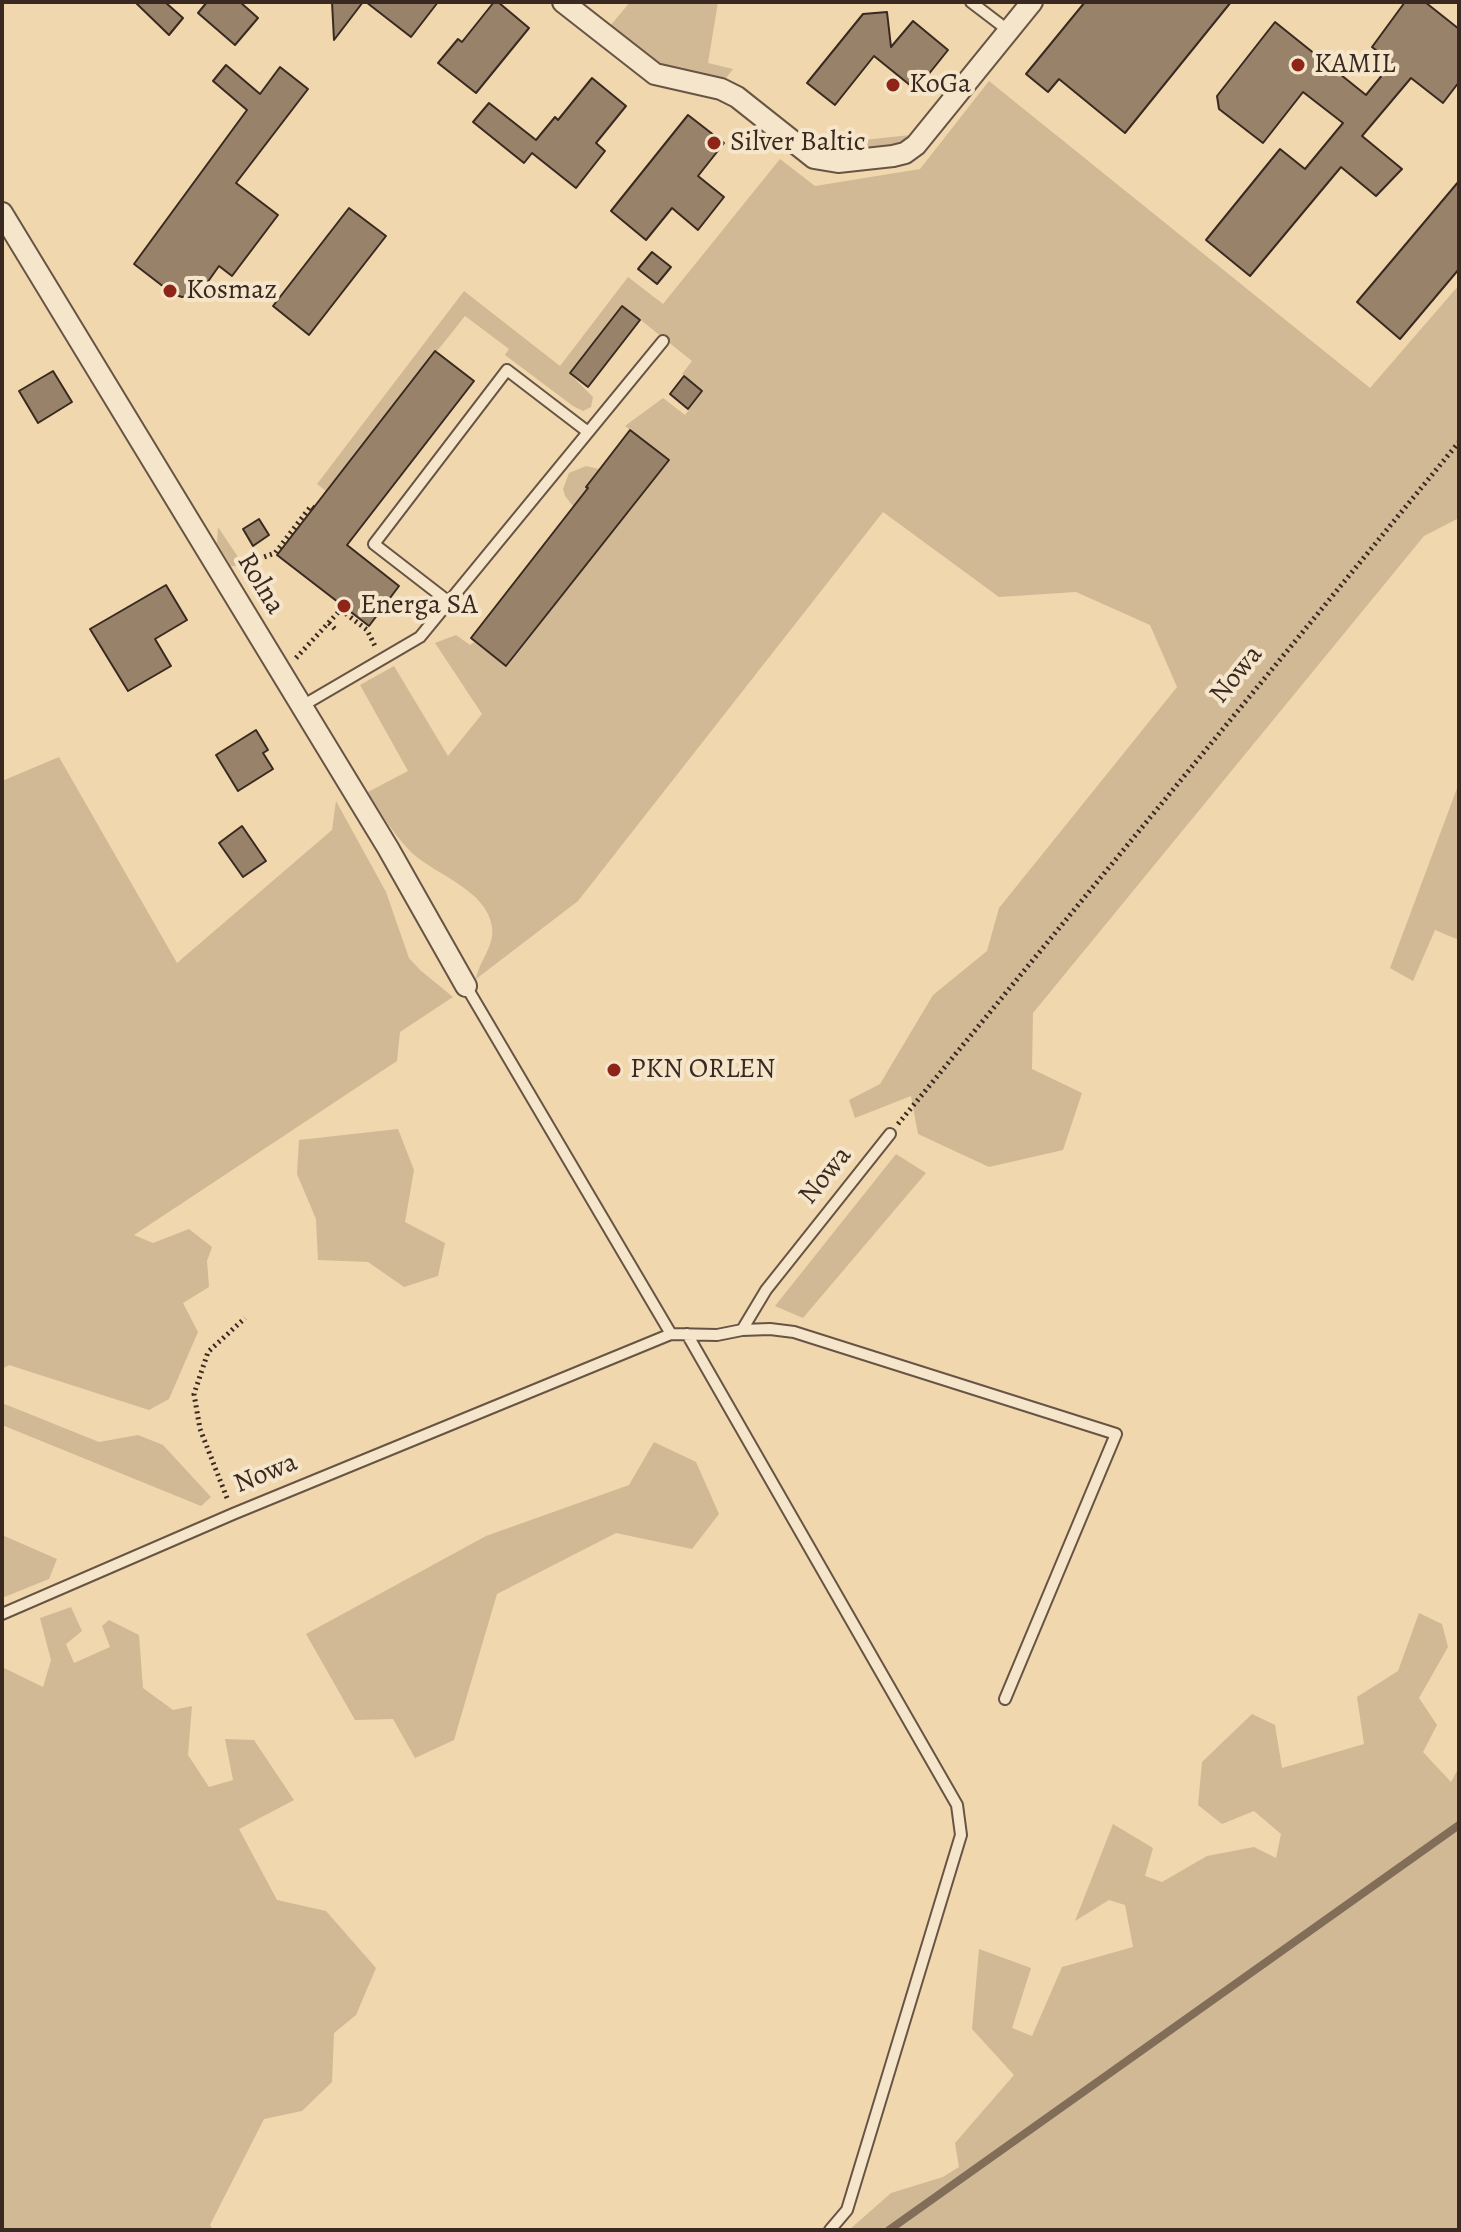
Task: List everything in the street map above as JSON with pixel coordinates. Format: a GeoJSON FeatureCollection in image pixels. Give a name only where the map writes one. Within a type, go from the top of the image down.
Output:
{"type":"FeatureCollection","features":[{"type":"Feature","properties":{"kind":"street"},"geometry":{"type":"LineString","coordinates":[[563,2],[655,74],[721,89],[737,97],[814,158],[838,162],[893,156],[905,153],[916,145],[1032,2]]}},
{"type":"Feature","properties":{"kind":"street","name":"Rolna"},"geometry":{"type":"LineString","coordinates":[[2,213],[388,848],[466,986]]}},
{"type":"Feature","properties":{"kind":"lane"},"geometry":{"type":"LineString","coordinates":[[971,2],[1009,31]]}},
{"type":"Feature","properties":{"kind":"lane"},"geometry":{"type":"LineString","coordinates":[[302,706],[420,637],[663,341]]}},
{"type":"Feature","properties":{"kind":"lane"},"geometry":{"type":"LineString","coordinates":[[449,602],[374,544],[507,370],[588,432]]}},
{"type":"Feature","properties":{"kind":"lane"},"geometry":{"type":"LineString","coordinates":[[466,986],[671,1334]]}},
{"type":"Feature","properties":{"kind":"lane","name":"Nowa"},"geometry":{"type":"LineString","coordinates":[[2,1614],[233,1514],[671,1334],[717,1335],[742,1330],[766,1290],[890,1134]]}},
{"type":"Feature","properties":{"kind":"lane"},"geometry":{"type":"LineString","coordinates":[[742,1330],[794,1332],[1116,1434],[1005,1699]]}},
{"type":"Feature","properties":{"kind":"lane"},"geometry":{"type":"LineString","coordinates":[[687,1334],[957,1805],[961,1835],[847,2210],[830,2230]]}},
{"type":"Feature","properties":{"kind":"path","name":"Nowa"},"geometry":{"type":"LineString","coordinates":[[890,1134],[1459,442]]}},
{"type":"Feature","properties":{"kind":"path"},"geometry":{"type":"LineString","coordinates":[[253,561],[275,553],[311,506],[315,509]]}},
{"type":"Feature","properties":{"kind":"path"},"geometry":{"type":"LineString","coordinates":[[282,673],[342,608],[367,630],[383,659]]}},
{"type":"Feature","properties":{"kind":"path"},"geometry":{"type":"LineString","coordinates":[[329,623],[335,629]]}},
{"type":"Feature","properties":{"kind":"path"},"geometry":{"type":"LineString","coordinates":[[233,1514],[200,1429],[194,1394],[208,1352],[245,1318]]}},
{"type":"Feature","properties":{"kind":"shaded area"},"geometry":{"type":"Polygon","coordinates":[[[630,2],[718,2],[708,63],[733,69],[723,82],[663,68],[610,26],[630,2]]]}},
{"type":"Feature","properties":{"kind":"shaded area"},"geometry":{"type":"Polygon","coordinates":[[[974,55],[974,59],[904,145],[831,155],[812,147],[819,138],[827,144],[910,135],[974,55]]]}},
{"type":"Feature","properties":{"kind":"shaded area"},"geometry":{"type":"Polygon","coordinates":[[[989,81],[1370,388],[1459,285],[1459,518],[1424,536],[1033,1013],[1032,1069],[1082,1093],[1063,1150],[989,1167],[918,1134],[911,1096],[855,1118],[849,1100],[880,1084],[933,995],[987,951],[999,908],[1177,687],[1150,625],[1076,592],[999,597],[883,512],[578,901],[476,979],[491,941],[492,927],[488,914],[471,893],[412,853],[368,792],[408,771],[360,685],[394,666],[448,756],[482,714],[435,643],[456,635],[470,645],[474,642],[507,667],[612,532],[576,504],[573,506],[565,496],[563,489],[569,473],[586,466],[599,469],[586,487],[625,517],[669,460],[625,426],[663,398],[685,415],[703,391],[682,374],[692,361],[622,305],[569,373],[593,397],[591,407],[583,411],[505,355],[509,349],[465,316],[326,491],[317,484],[464,291],[560,366],[628,277],[663,304],[780,159],[815,186],[920,169],[989,81]]]}},
{"type":"Feature","properties":{"kind":"shaded area"},"geometry":{"type":"Polygon","coordinates":[[[218,527],[238,557],[251,566],[231,566],[217,543],[218,527]]]}},
{"type":"Feature","properties":{"kind":"shaded area"},"geometry":{"type":"Polygon","coordinates":[[[59,757],[177,963],[332,830],[336,801],[386,892],[409,958],[453,997],[400,1032],[397,1061],[134,1235],[153,1243],[189,1229],[212,1247],[207,1261],[209,1287],[183,1303],[198,1332],[169,1399],[149,1410],[9,1365],[2,1369],[2,781],[59,757]]]}},
{"type":"Feature","properties":{"kind":"shaded area"},"geometry":{"type":"Polygon","coordinates":[[[1459,783],[1459,940],[1435,930],[1413,981],[1390,968],[1459,783]]]}},
{"type":"Feature","properties":{"kind":"shaded area"},"geometry":{"type":"Polygon","coordinates":[[[398,1129],[414,1170],[405,1222],[445,1243],[438,1276],[404,1287],[368,1262],[318,1260],[316,1219],[297,1174],[299,1140],[398,1129]]]}},
{"type":"Feature","properties":{"kind":"shaded area"},"geometry":{"type":"Polygon","coordinates":[[[896,1154],[926,1173],[803,1318],[775,1306],[896,1154]]]}},
{"type":"Feature","properties":{"kind":"shaded area"},"geometry":{"type":"Polygon","coordinates":[[[2,1403],[99,1442],[138,1435],[163,1445],[211,1497],[201,1506],[2,1425],[2,1403]]]}},
{"type":"Feature","properties":{"kind":"shaded area"},"geometry":{"type":"Polygon","coordinates":[[[654,1442],[696,1462],[719,1514],[692,1549],[616,1533],[497,1594],[454,1740],[415,1758],[393,1719],[355,1720],[306,1634],[486,1536],[629,1485],[654,1442]]]}},
{"type":"Feature","properties":{"kind":"shaded area"},"geometry":{"type":"Polygon","coordinates":[[[2,1535],[57,1559],[49,1579],[2,1598],[2,1535]]]}},
{"type":"Feature","properties":{"kind":"shaded area"},"geometry":{"type":"Polygon","coordinates":[[[71,1607],[82,1631],[66,1644],[74,1663],[110,1647],[102,1626],[109,1620],[139,1635],[143,1688],[173,1710],[192,1706],[188,1755],[209,1787],[233,1780],[225,1739],[254,1740],[294,1800],[239,1829],[277,1900],[326,1911],[376,1968],[356,2015],[334,2033],[332,2082],[302,2111],[264,2119],[210,2225],[213,2230],[2,2230],[2,1667],[43,1687],[51,1660],[40,1618],[71,1607]]]}},
{"type":"Feature","properties":{"kind":"shaded area"},"geometry":{"type":"Polygon","coordinates":[[[1419,1613],[1442,1624],[1448,1647],[1419,1698],[1437,1725],[1423,1752],[1451,1782],[1459,1767],[1459,2230],[849,2230],[891,2193],[943,2177],[959,2167],[955,2143],[1014,2075],[972,2029],[979,1949],[1031,1968],[1012,2028],[1032,2036],[1062,1967],[1133,1947],[1125,1905],[1109,1900],[1075,1921],[1113,1824],[1153,1848],[1145,1876],[1162,1882],[1207,1856],[1254,1847],[1276,1858],[1281,1834],[1254,1811],[1222,1824],[1198,1805],[1202,1762],[1252,1714],[1275,1725],[1282,1768],[1364,1744],[1357,1697],[1398,1671],[1419,1613]]]}},
{"type":"Feature","properties":{"kind":"building"},"geometry":{"type":"Polygon","coordinates":[[[135,2],[165,2],[183,18],[169,35],[135,2]]]}},
{"type":"Feature","properties":{"kind":"building"},"geometry":{"type":"Polygon","coordinates":[[[207,2],[240,2],[258,18],[235,45],[198,13],[207,2]]]}},
{"type":"Feature","properties":{"kind":"building"},"geometry":{"type":"Polygon","coordinates":[[[332,2],[363,2],[334,40],[332,2]]]}},
{"type":"Feature","properties":{"kind":"building"},"geometry":{"type":"Polygon","coordinates":[[[366,2],[438,2],[411,37],[366,2]]]}},
{"type":"Feature","properties":{"kind":"building"},"geometry":{"type":"Polygon","coordinates":[[[494,2],[529,28],[476,93],[438,63],[458,39],[462,42],[494,2]]]}},
{"type":"Feature","properties":{"kind":"building"},"geometry":{"type":"Polygon","coordinates":[[[1085,2],[1231,2],[1125,133],[1059,79],[1048,92],[1026,74],[1085,2]]]}},
{"type":"Feature","properties":{"kind":"building"},"geometry":{"type":"Polygon","coordinates":[[[1405,2],[1425,2],[1459,29],[1459,82],[1443,103],[1411,78],[1362,136],[1402,169],[1376,196],[1341,167],[1250,276],[1206,240],[1280,149],[1305,169],[1343,123],[1303,92],[1263,143],[1219,109],[1217,96],[1275,22],[1366,95],[1392,63],[1372,47],[1405,2]]]}},
{"type":"Feature","properties":{"kind":"building"},"geometry":{"type":"Polygon","coordinates":[[[887,12],[891,47],[913,21],[948,50],[916,90],[874,56],[835,105],[807,83],[863,14],[887,12]]]}},
{"type":"Feature","properties":{"kind":"building"},"geometry":{"type":"Polygon","coordinates":[[[226,65],[260,94],[280,67],[308,89],[236,183],[278,215],[232,276],[219,266],[202,290],[195,295],[182,297],[173,294],[134,264],[247,110],[213,81],[226,65]]]}},
{"type":"Feature","properties":{"kind":"building"},"geometry":{"type":"Polygon","coordinates":[[[592,78],[626,106],[596,143],[605,151],[576,188],[532,153],[524,163],[473,122],[489,103],[536,140],[555,117],[558,120],[592,78]]]}},
{"type":"Feature","properties":{"kind":"building"},"geometry":{"type":"Polygon","coordinates":[[[688,115],[724,143],[698,176],[724,197],[698,230],[672,208],[646,240],[611,211],[688,115]]]}},
{"type":"Feature","properties":{"kind":"building"},"geometry":{"type":"Polygon","coordinates":[[[1459,181],[1459,269],[1400,339],[1357,302],[1459,181]]]}},
{"type":"Feature","properties":{"kind":"building"},"geometry":{"type":"Polygon","coordinates":[[[349,208],[386,236],[309,335],[273,306],[349,208]]]}},
{"type":"Feature","properties":{"kind":"building"},"geometry":{"type":"Polygon","coordinates":[[[652,252],[671,267],[657,284],[638,269],[652,252]]]}},
{"type":"Feature","properties":{"kind":"building"},"geometry":{"type":"Polygon","coordinates":[[[622,306],[640,320],[588,387],[570,373],[622,306]]]}},
{"type":"Feature","properties":{"kind":"building"},"geometry":{"type":"Polygon","coordinates":[[[435,351],[474,381],[347,545],[399,586],[369,626],[277,555],[435,351]]]}},
{"type":"Feature","properties":{"kind":"building"},"geometry":{"type":"Polygon","coordinates":[[[53,371],[72,402],[38,423],[19,391],[53,371]]]}},
{"type":"Feature","properties":{"kind":"building"},"geometry":{"type":"Polygon","coordinates":[[[684,376],[702,391],[688,409],[670,394],[684,376]]]}},
{"type":"Feature","properties":{"kind":"building"},"geometry":{"type":"Polygon","coordinates":[[[630,430],[669,460],[506,666],[471,638],[630,430]]]}},
{"type":"Feature","properties":{"kind":"building"},"geometry":{"type":"Polygon","coordinates":[[[259,519],[269,535],[253,546],[243,529],[259,519]]]}},
{"type":"Feature","properties":{"kind":"building"},"geometry":{"type":"Polygon","coordinates":[[[166,585],[187,620],[155,639],[171,666],[128,691],[90,629],[166,585]]]}},
{"type":"Feature","properties":{"kind":"building"},"geometry":{"type":"Polygon","coordinates":[[[256,730],[268,750],[263,753],[273,769],[238,791],[216,755],[256,730]]]}},
{"type":"Feature","properties":{"kind":"building"},"geometry":{"type":"Polygon","coordinates":[[[242,826],[266,861],[243,877],[219,843],[242,826]]]}},
{"type":"Feature","properties":{"kind":"waterway"},"geometry":{"type":"LineString","coordinates":[[889,2230],[1459,1825]]}},
{"type":"Feature","properties":{"kind":"place","name":"KAMIL"},"geometry":{"type":"Point","coordinates":[1298,65]}},
{"type":"Feature","properties":{"kind":"place","name":"KoGa"},"geometry":{"type":"Point","coordinates":[893,85]}},
{"type":"Feature","properties":{"kind":"place","name":"Silver Baltic"},"geometry":{"type":"Point","coordinates":[714,143]}},
{"type":"Feature","properties":{"kind":"place","name":"Kosmaz"},"geometry":{"type":"Point","coordinates":[170,291]}},
{"type":"Feature","properties":{"kind":"place","name":"Energa SA"},"geometry":{"type":"Point","coordinates":[344,606]}},
{"type":"Feature","properties":{"kind":"place","name":"PKN ORLEN"},"geometry":{"type":"Point","coordinates":[614,1070]}}]}
